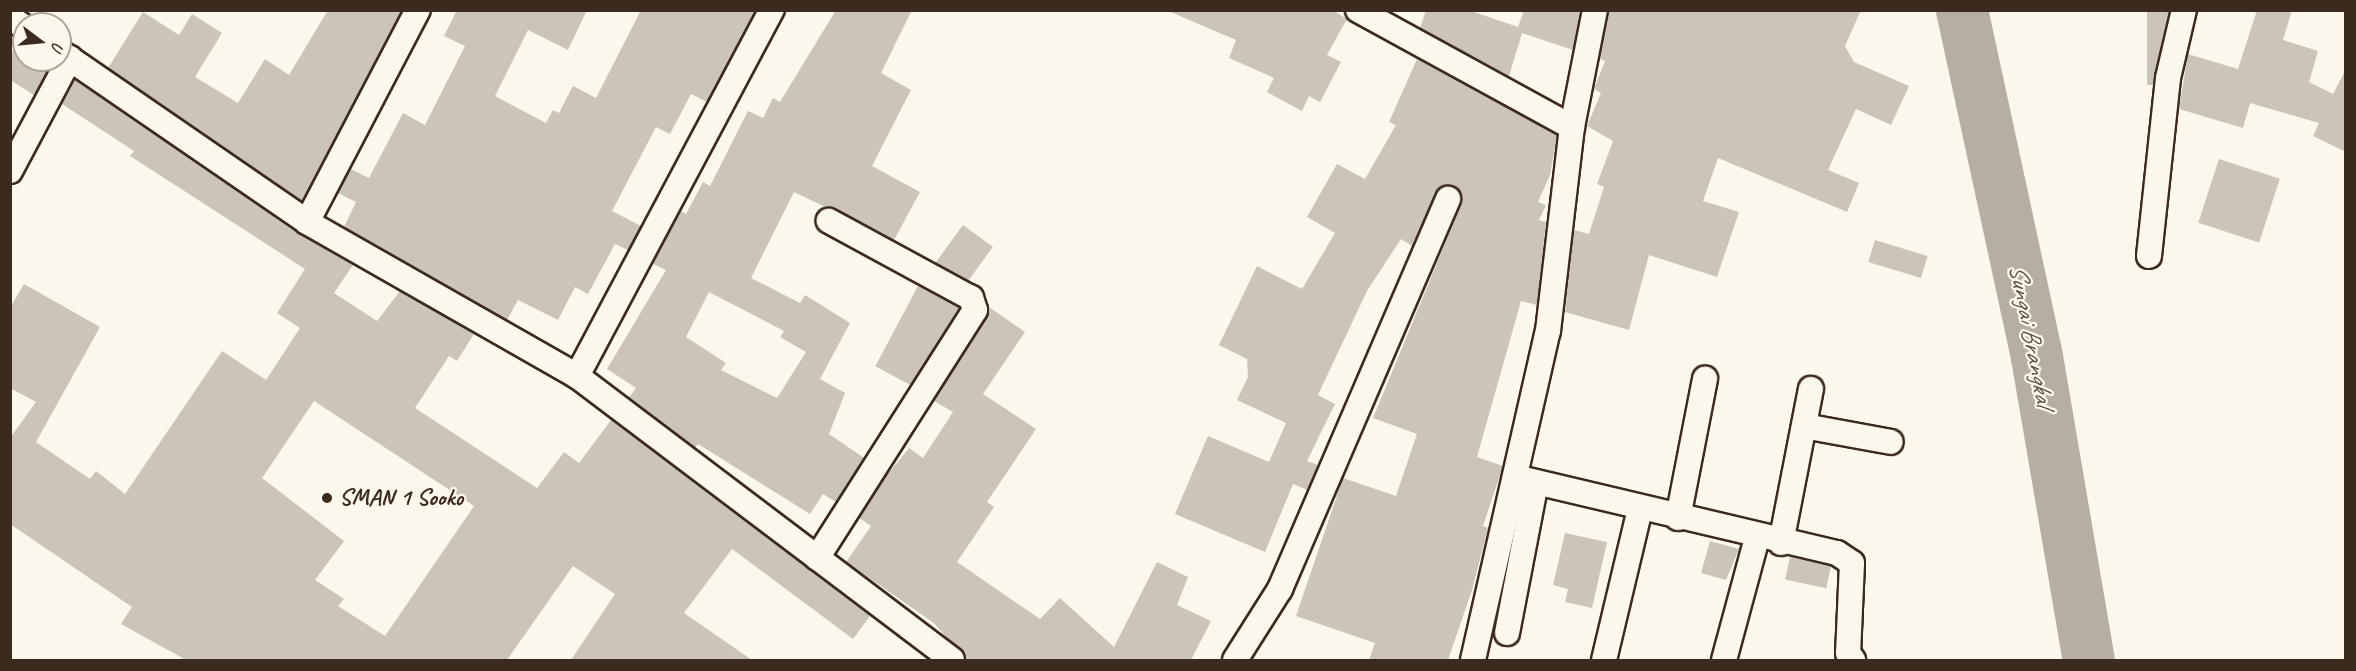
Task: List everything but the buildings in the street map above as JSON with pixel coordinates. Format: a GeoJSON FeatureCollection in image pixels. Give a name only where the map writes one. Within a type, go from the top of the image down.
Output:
{"type":"FeatureCollection","features":[{"type":"Feature","properties":{"kind":"street"},"geometry":{"type":"LineString","coordinates":[[307,222],[417,10]]}},
{"type":"Feature","properties":{"kind":"street"},"geometry":{"type":"LineString","coordinates":[[577,376],[772,10]]}},
{"type":"Feature","properties":{"kind":"street"},"geometry":{"type":"LineString","coordinates":[[1358,10],[1572,127]]}},
{"type":"Feature","properties":{"kind":"street"},"geometry":{"type":"LineString","coordinates":[[1507,633],[1525,480],[1548,331],[1572,127],[1595,10]]}},
{"type":"Feature","properties":{"kind":"street"},"geometry":{"type":"LineString","coordinates":[[2149,256],[2168,78],[2184,10]]}},
{"type":"Feature","properties":{"kind":"street"},"geometry":{"type":"LineString","coordinates":[[72,60],[307,222],[577,376],[952,660]]}},
{"type":"Feature","properties":{"kind":"street"},"geometry":{"type":"LineString","coordinates":[[10,171],[57,72]]}},
{"type":"Feature","properties":{"kind":"street"},"geometry":{"type":"LineString","coordinates":[[1235,660],[1280,589],[1448,199]]}},
{"type":"Feature","properties":{"kind":"street"},"geometry":{"type":"LineString","coordinates":[[817,558],[975,310],[970,298],[829,221]]}},
{"type":"Feature","properties":{"kind":"street"},"geometry":{"type":"LineString","coordinates":[[1678,518],[1705,379]]}},
{"type":"Feature","properties":{"kind":"street"},"geometry":{"type":"LineString","coordinates":[[1781,543],[1810,389]]}},
{"type":"Feature","properties":{"kind":"street"},"geometry":{"type":"LineString","coordinates":[[1804,426],[1891,442]]}},
{"type":"Feature","properties":{"kind":"street"},"geometry":{"type":"LineString","coordinates":[[1525,480],[1757,538],[1837,554],[1852,563],[1848,653],[1853,660]]}},
{"type":"Feature","properties":{"kind":"street"},"geometry":{"type":"LineString","coordinates":[[1473,660],[1525,480]]}},
{"type":"Feature","properties":{"kind":"street"},"geometry":{"type":"LineString","coordinates":[[1604,660],[1640,509]]}},
{"type":"Feature","properties":{"kind":"street"},"geometry":{"type":"LineString","coordinates":[[1724,660],[1757,538]]}},
{"type":"Feature","properties":{"kind":"waterway","name":"Sungai Brangkal"},"geometry":{"type":"LineString","coordinates":[[1962,10],[2037,357],[2089,660]]}},
{"type":"Feature","properties":{"kind":"place","name":"SMAN 1 Sooko"},"geometry":{"type":"Point","coordinates":[327,498]}}]}
